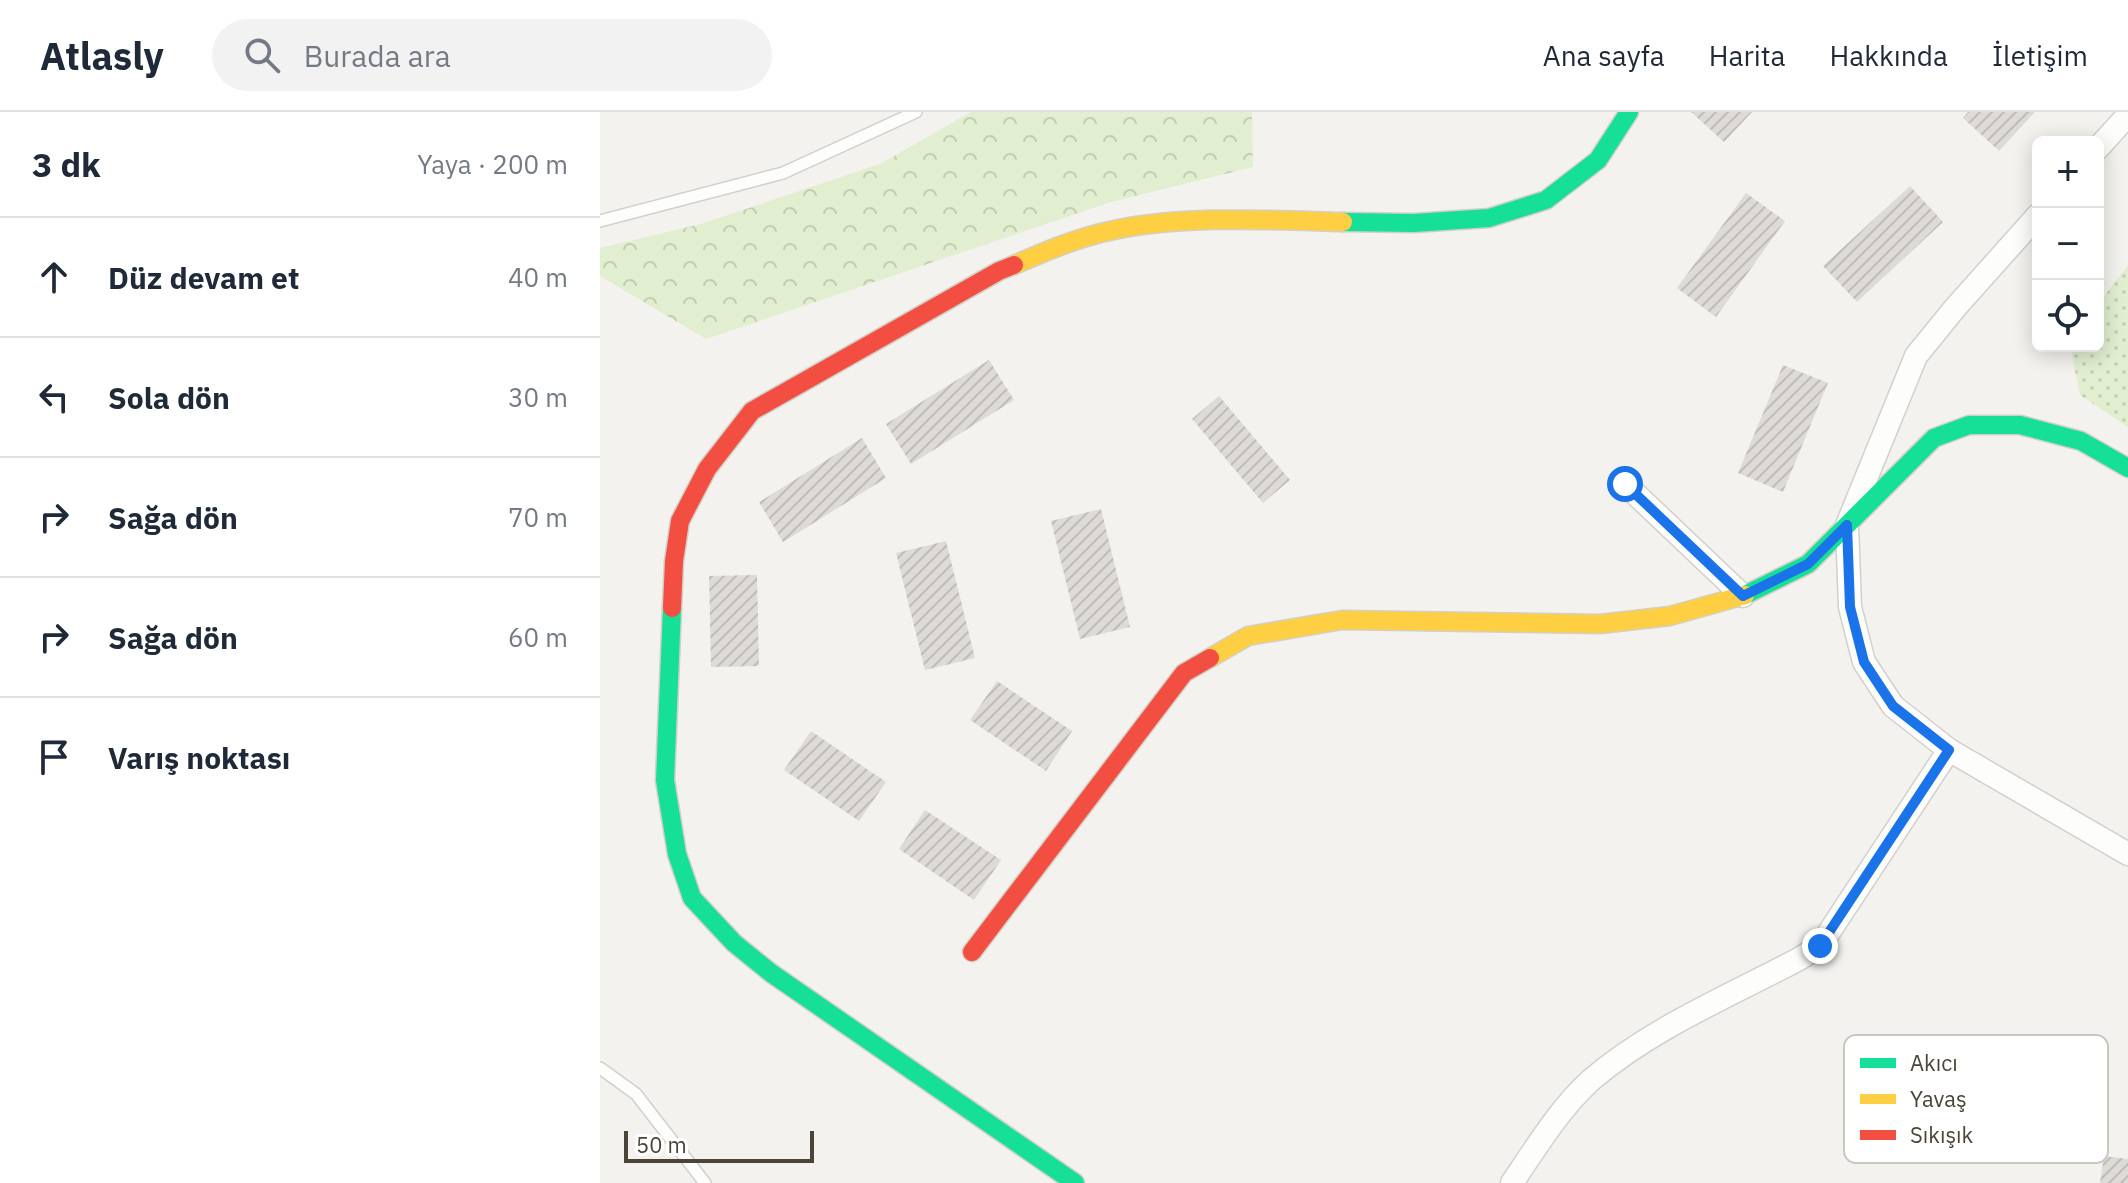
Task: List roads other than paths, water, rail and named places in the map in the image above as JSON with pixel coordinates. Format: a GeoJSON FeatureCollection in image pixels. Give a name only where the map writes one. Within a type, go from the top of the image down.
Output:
{"type":"FeatureCollection","features":[{"type":"Feature","properties":{"kind":"street"},"geometry":{"type":"LineString","coordinates":[[1075,1183],[771,973],[734,943],[692,898],[677,854],[665,780],[674,561],[680,521],[707,469],[752,411],[999,271],[1052,248],[1114,230],[1180,222],[1414,223],[1489,218],[1546,200],[1598,160],[1629,112]]}},
{"type":"Feature","properties":{"kind":"street"},"geometry":{"type":"LineString","coordinates":[[2104,141],[2128,115]]}},
{"type":"Feature","properties":{"kind":"street"},"geometry":{"type":"LineString","coordinates":[[2032,222],[1916,356],[1847,525],[1850,607],[1864,662],[1893,706],[1949,750],[2128,854]]}},
{"type":"Feature","properties":{"kind":"street"},"geometry":{"type":"LineString","coordinates":[[972,952],[1184,673],[1248,636],[1342,620],[1600,624],[1670,616],[1743,596],[1808,564],[1934,438],[1969,425],[2020,425],[2081,441],[2128,468]]}},
{"type":"Feature","properties":{"kind":"street"},"geometry":{"type":"LineString","coordinates":[[1625,484],[1743,596]]}},
{"type":"Feature","properties":{"kind":"street"},"geometry":{"type":"LineString","coordinates":[[1512,1183],[1547,1131],[1589,1082],[1642,1041],[1820,946],[1949,750]]}},
{"type":"Feature","properties":{"kind":"lane"},"geometry":{"type":"LineString","coordinates":[[600,221],[783,173],[916,112]]}},
{"type":"Feature","properties":{"kind":"lane"},"geometry":{"type":"LineString","coordinates":[[600,1068],[636,1094],[705,1183]]}}]}
